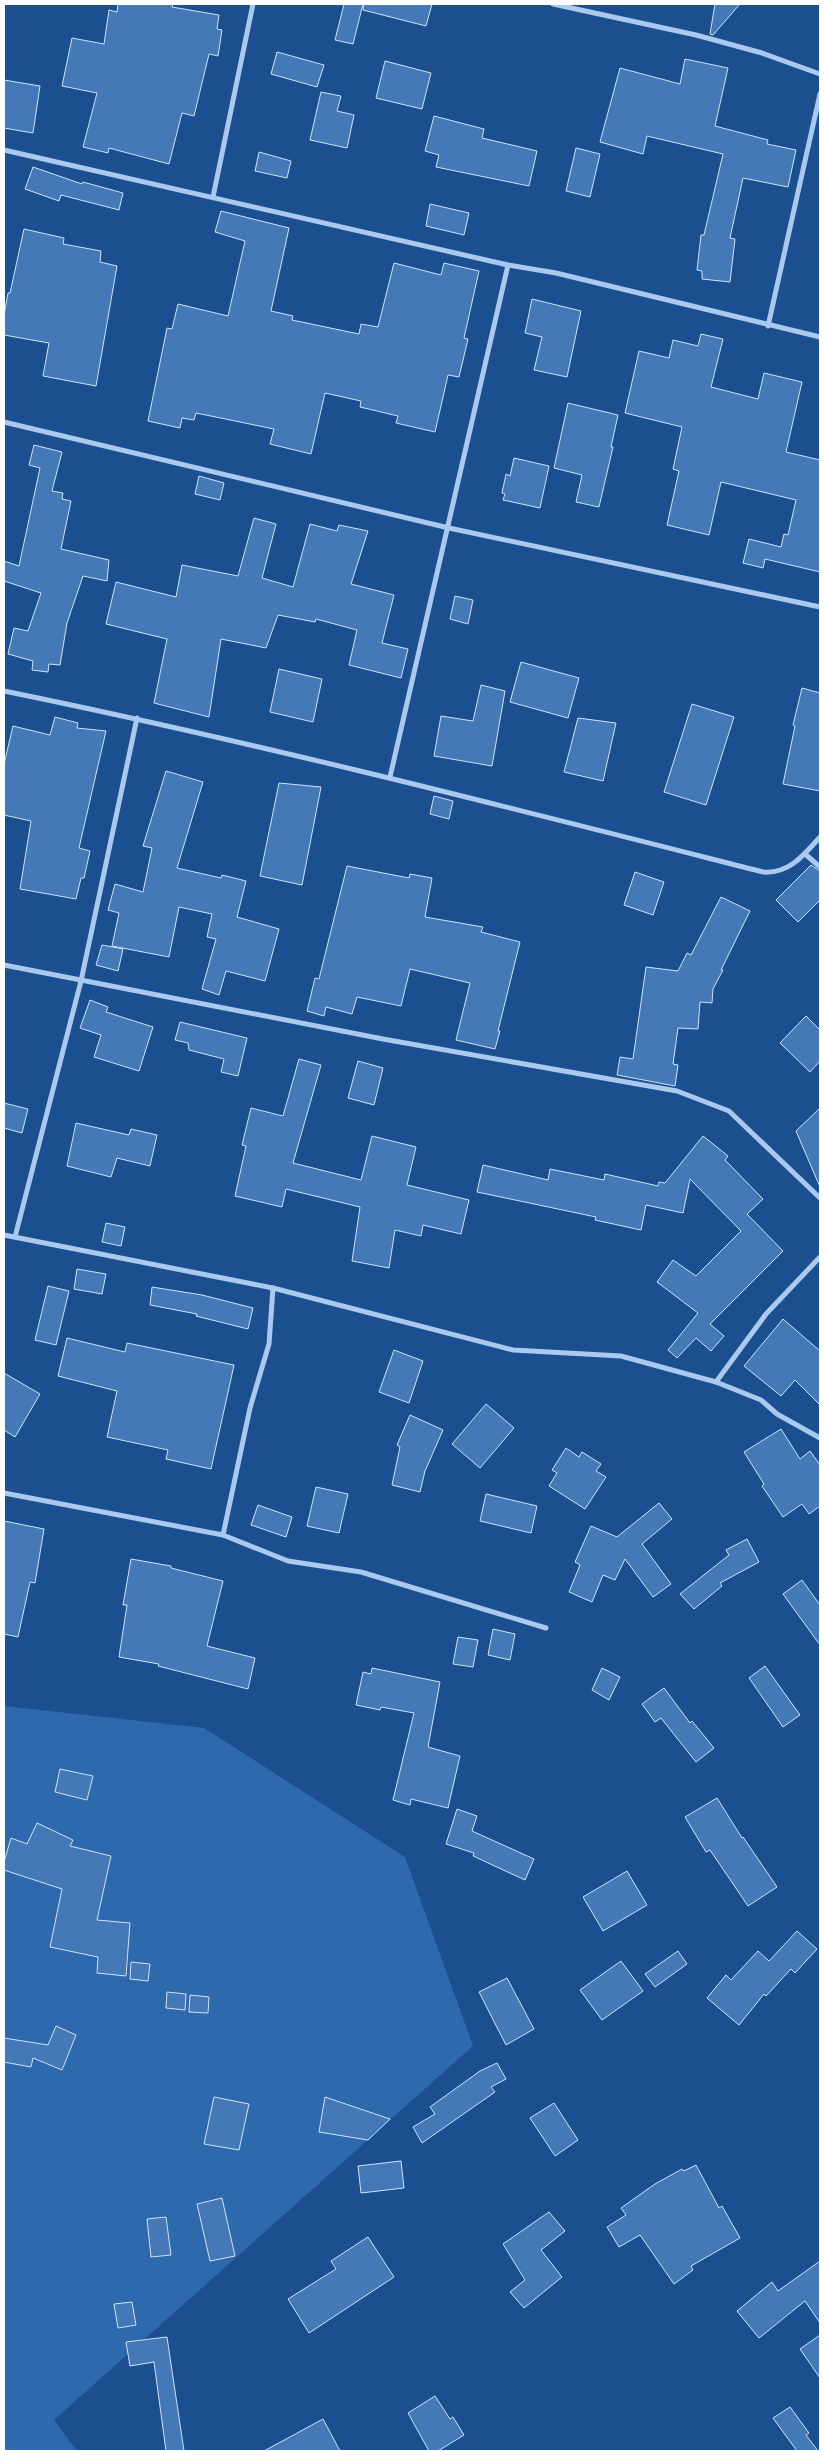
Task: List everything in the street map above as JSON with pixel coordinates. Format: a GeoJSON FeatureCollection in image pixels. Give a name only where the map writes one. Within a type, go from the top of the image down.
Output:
{"type":"FeatureCollection","features":[{"type":"Feature","properties":{"kind":"street"},"geometry":{"type":"LineString","coordinates":[[213,197],[253,4]]}},
{"type":"Feature","properties":{"kind":"street"},"geometry":{"type":"LineString","coordinates":[[553,4],[696,35],[762,53],[820,74]]}},
{"type":"Feature","properties":{"kind":"street"},"geometry":{"type":"LineString","coordinates":[[768,326],[820,94]]}},
{"type":"Feature","properties":{"kind":"street"},"geometry":{"type":"LineString","coordinates":[[4,150],[508,265],[556,274],[820,337]]}},
{"type":"Feature","properties":{"kind":"street"},"geometry":{"type":"LineString","coordinates":[[390,778],[508,265]]}},
{"type":"Feature","properties":{"kind":"street"},"geometry":{"type":"LineString","coordinates":[[4,422],[449,528],[820,608]]}},
{"type":"Feature","properties":{"kind":"street"},"geometry":{"type":"LineString","coordinates":[[4,691],[137,718],[390,778],[763,872],[776,872],[790,866],[805,854],[820,837]]}},
{"type":"Feature","properties":{"kind":"street"},"geometry":{"type":"LineString","coordinates":[[15,1237],[81,981],[137,718]]}},
{"type":"Feature","properties":{"kind":"street"},"geometry":{"type":"LineString","coordinates":[[805,854],[820,867]]}},
{"type":"Feature","properties":{"kind":"street"},"geometry":{"type":"LineString","coordinates":[[4,965],[383,1039],[678,1091],[729,1111],[820,1198]]}},
{"type":"Feature","properties":{"kind":"street"},"geometry":{"type":"LineString","coordinates":[[4,1235],[273,1288],[514,1350],[621,1356],[716,1382],[761,1400],[777,1414],[820,1438]]}},
{"type":"Feature","properties":{"kind":"street"},"geometry":{"type":"LineString","coordinates":[[716,1382],[766,1314],[820,1257]]}},
{"type":"Feature","properties":{"kind":"street"},"geometry":{"type":"LineString","coordinates":[[223,1535],[246,1425],[269,1344],[273,1288]]}},
{"type":"Feature","properties":{"kind":"street"},"geometry":{"type":"LineString","coordinates":[[4,1494],[223,1535],[288,1561],[361,1572],[546,1628]]}},
{"type":"Feature","properties":{"kind":"shaded area"},"geometry":{"type":"Polygon","coordinates":[[[4,1706],[204,1728],[405,1857],[473,2046],[54,2420],[77,2451],[4,2451],[4,1706]]]}},
{"type":"Feature","properties":{"kind":"building"},"geometry":{"type":"Polygon","coordinates":[[[118,4],[173,4],[172,7],[219,15],[217,29],[222,30],[218,56],[209,54],[194,116],[182,113],[169,164],[109,148],[108,153],[83,147],[97,93],[62,86],[72,38],[104,44],[109,10],[117,12],[118,4]]]}},
{"type":"Feature","properties":{"kind":"building"},"geometry":{"type":"Polygon","coordinates":[[[344,4],[363,4],[353,44],[335,40],[344,4]]]}},
{"type":"Feature","properties":{"kind":"building"},"geometry":{"type":"Polygon","coordinates":[[[364,4],[432,4],[426,26],[363,10],[364,4]]]}},
{"type":"Feature","properties":{"kind":"building"},"geometry":{"type":"Polygon","coordinates":[[[715,4],[740,4],[713,35],[710,34],[715,4]]]}},
{"type":"Feature","properties":{"kind":"building"},"geometry":{"type":"Polygon","coordinates":[[[277,52],[324,65],[317,87],[271,74],[277,52]]]}},
{"type":"Feature","properties":{"kind":"building"},"geometry":{"type":"Polygon","coordinates":[[[685,59],[728,68],[715,126],[768,140],[767,144],[796,150],[788,187],[743,178],[730,238],[735,239],[730,282],[702,279],[702,271],[697,270],[701,235],[704,235],[723,154],[647,136],[643,154],[600,142],[620,68],[680,84],[685,59]]]}},
{"type":"Feature","properties":{"kind":"building"},"geometry":{"type":"Polygon","coordinates":[[[385,61],[431,73],[422,109],[376,98],[385,61]]]}},
{"type":"Feature","properties":{"kind":"building"},"geometry":{"type":"Polygon","coordinates":[[[4,80],[40,86],[33,133],[4,128],[4,80]]]}},
{"type":"Feature","properties":{"kind":"building"},"geometry":{"type":"Polygon","coordinates":[[[321,92],[341,96],[337,111],[354,115],[347,148],[310,140],[321,92]]]}},
{"type":"Feature","properties":{"kind":"building"},"geometry":{"type":"Polygon","coordinates":[[[434,116],[484,129],[482,138],[537,151],[529,186],[436,167],[439,155],[425,151],[434,116]]]}},
{"type":"Feature","properties":{"kind":"building"},"geometry":{"type":"Polygon","coordinates":[[[576,148],[600,154],[590,197],[566,191],[576,148]]]}},
{"type":"Feature","properties":{"kind":"building"},"geometry":{"type":"Polygon","coordinates":[[[259,152],[291,161],[287,178],[255,171],[259,152]]]}},
{"type":"Feature","properties":{"kind":"building"},"geometry":{"type":"Polygon","coordinates":[[[33,167],[82,184],[83,182],[123,193],[119,210],[61,195],[59,201],[25,189],[33,167]]]}},
{"type":"Feature","properties":{"kind":"building"},"geometry":{"type":"Polygon","coordinates":[[[430,204],[469,213],[464,235],[426,226],[430,204]]]}},
{"type":"Feature","properties":{"kind":"building"},"geometry":{"type":"Polygon","coordinates":[[[221,211],[289,228],[271,311],[293,316],[292,320],[359,334],[361,324],[378,327],[394,263],[441,275],[444,263],[479,271],[464,338],[468,339],[459,377],[448,375],[435,432],[396,423],[398,416],[360,407],[361,401],[325,393],[311,454],[270,444],[274,429],[196,413],[194,420],[182,418],[180,428],[148,421],[167,328],[172,329],[178,304],[228,316],[245,241],[215,232],[221,211]]]}},
{"type":"Feature","properties":{"kind":"building"},"geometry":{"type":"Polygon","coordinates":[[[24,229],[64,238],[63,244],[101,251],[100,262],[117,266],[96,386],[43,376],[49,343],[4,335],[4,315],[8,293],[10,293],[24,229]]]}},
{"type":"Feature","properties":{"kind":"building"},"geometry":{"type":"Polygon","coordinates":[[[532,299],[581,311],[567,377],[534,370],[542,337],[525,333],[532,299]]]}},
{"type":"Feature","properties":{"kind":"building"},"geometry":{"type":"Polygon","coordinates":[[[701,334],[723,339],[711,387],[758,399],[764,373],[802,382],[786,452],[820,460],[820,572],[765,559],[763,568],[743,563],[749,539],[781,547],[784,534],[788,535],[796,500],[721,482],[709,535],[667,525],[679,471],[673,469],[682,427],[625,413],[639,351],[669,358],[673,340],[698,346],[701,334]]]}},
{"type":"Feature","properties":{"kind":"building"},"geometry":{"type":"Polygon","coordinates":[[[568,403],[618,415],[611,447],[613,447],[599,507],[576,502],[582,475],[554,468],[568,403]]]}},
{"type":"Feature","properties":{"kind":"building"},"geometry":{"type":"Polygon","coordinates":[[[34,445],[62,452],[52,491],[63,493],[62,499],[71,501],[61,549],[109,560],[107,581],[83,576],[67,623],[60,665],[49,664],[48,672],[32,670],[33,661],[8,654],[14,628],[28,631],[41,593],[4,581],[4,561],[19,566],[40,468],[29,465],[34,445]]]}},
{"type":"Feature","properties":{"kind":"building"},"geometry":{"type":"Polygon","coordinates":[[[514,458],[549,466],[540,508],[503,500],[505,494],[502,493],[506,474],[510,476],[514,458]]]}},
{"type":"Feature","properties":{"kind":"building"},"geometry":{"type":"Polygon","coordinates":[[[199,476],[224,483],[220,500],[195,494],[199,476]]]}},
{"type":"Feature","properties":{"kind":"building"},"geometry":{"type":"Polygon","coordinates":[[[254,518],[276,524],[262,578],[293,587],[310,524],[337,531],[339,525],[368,531],[351,584],[394,595],[382,643],[408,649],[401,678],[349,665],[357,630],[316,619],[315,622],[278,615],[266,648],[221,639],[209,717],[154,703],[167,639],[106,624],[116,582],[176,597],[182,565],[238,576],[254,518]]]}},
{"type":"Feature","properties":{"kind":"building"},"geometry":{"type":"Polygon","coordinates":[[[455,596],[473,600],[468,624],[450,619],[455,596]]]}},
{"type":"Feature","properties":{"kind":"building"},"geometry":{"type":"Polygon","coordinates":[[[521,662],[579,678],[568,718],[510,702],[521,662]]]}},
{"type":"Feature","properties":{"kind":"building"},"geometry":{"type":"Polygon","coordinates":[[[279,669],[322,679],[313,722],[270,712],[279,669]]]}},
{"type":"Feature","properties":{"kind":"building"},"geometry":{"type":"Polygon","coordinates":[[[481,685],[505,691],[492,766],[434,756],[441,716],[473,721],[481,685]]]}},
{"type":"Feature","properties":{"kind":"building"},"geometry":{"type":"Polygon","coordinates":[[[802,688],[820,693],[820,791],[783,784],[795,726],[793,725],[802,688]]]}},
{"type":"Feature","properties":{"kind":"building"},"geometry":{"type":"Polygon","coordinates":[[[692,704],[734,717],[706,805],[664,792],[692,704]]]}},
{"type":"Feature","properties":{"kind":"building"},"geometry":{"type":"Polygon","coordinates":[[[55,717],[78,723],[77,728],[106,731],[79,848],[90,851],[84,878],[81,878],[76,899],[20,889],[31,821],[4,815],[4,764],[13,726],[50,735],[55,717]]]}},
{"type":"Feature","properties":{"kind":"building"},"geometry":{"type":"Polygon","coordinates":[[[578,718],[616,723],[603,781],[564,772],[578,718]]]}},
{"type":"Feature","properties":{"kind":"building"},"geometry":{"type":"Polygon","coordinates":[[[166,771],[203,782],[177,868],[221,878],[222,875],[246,881],[237,917],[279,929],[265,981],[226,971],[219,995],[202,989],[216,939],[207,937],[212,914],[179,907],[169,957],[112,946],[119,913],[108,910],[115,884],[143,892],[152,848],[143,846],[166,771]]]}},
{"type":"Feature","properties":{"kind":"building"},"geometry":{"type":"Polygon","coordinates":[[[279,783],[321,787],[302,885],[260,876],[279,783]]]}},
{"type":"Feature","properties":{"kind":"building"},"geometry":{"type":"Polygon","coordinates":[[[434,796],[453,801],[449,819],[430,814],[434,796]]]}},
{"type":"Feature","properties":{"kind":"building"},"geometry":{"type":"Polygon","coordinates":[[[811,865],[820,871],[820,900],[798,922],[776,900],[811,865]]]}},
{"type":"Feature","properties":{"kind":"building"},"geometry":{"type":"Polygon","coordinates":[[[347,866],[409,878],[410,874],[432,878],[425,917],[483,927],[481,932],[520,942],[495,1049],[456,1040],[470,983],[410,969],[401,1006],[357,997],[352,1014],[326,1007],[324,1016],[307,1011],[315,978],[319,979],[347,866]]]}},
{"type":"Feature","properties":{"kind":"building"},"geometry":{"type":"Polygon","coordinates":[[[635,872],[664,882],[653,915],[624,905],[635,872]]]}},
{"type":"Feature","properties":{"kind":"building"},"geometry":{"type":"Polygon","coordinates":[[[721,897],[750,911],[713,989],[712,1003],[700,1002],[698,1029],[678,1028],[673,1064],[678,1065],[675,1086],[617,1075],[620,1057],[633,1059],[646,967],[678,971],[687,953],[691,955],[721,897]]]}},
{"type":"Feature","properties":{"kind":"building"},"geometry":{"type":"Polygon","coordinates":[[[102,945],[123,949],[118,971],[96,965],[102,945]]]}},
{"type":"Feature","properties":{"kind":"building"},"geometry":{"type":"Polygon","coordinates":[[[90,1000],[108,1007],[106,1012],[153,1027],[139,1071],[94,1057],[101,1035],[80,1028],[90,1000]]]}},
{"type":"Feature","properties":{"kind":"building"},"geometry":{"type":"Polygon","coordinates":[[[806,1016],[820,1030],[820,1061],[810,1072],[780,1043],[806,1016]]]}},
{"type":"Feature","properties":{"kind":"building"},"geometry":{"type":"Polygon","coordinates":[[[180,1022],[247,1038],[238,1076],[221,1072],[224,1059],[189,1050],[188,1043],[175,1040],[180,1022]]]}},
{"type":"Feature","properties":{"kind":"building"},"geometry":{"type":"Polygon","coordinates":[[[299,1059],[321,1065],[293,1163],[361,1180],[372,1136],[416,1147],[407,1185],[469,1200],[461,1234],[423,1225],[421,1236],[395,1230],[389,1268],[352,1261],[360,1207],[286,1189],[282,1207],[235,1196],[246,1146],[242,1145],[251,1108],[283,1116],[299,1059]]]}},
{"type":"Feature","properties":{"kind":"building"},"geometry":{"type":"Polygon","coordinates":[[[358,1061],[383,1068],[374,1105],[348,1098],[358,1061]]]}},
{"type":"Feature","properties":{"kind":"building"},"geometry":{"type":"Polygon","coordinates":[[[4,1103],[28,1109],[22,1133],[4,1128],[4,1103]]]}},
{"type":"Feature","properties":{"kind":"building"},"geometry":{"type":"Polygon","coordinates":[[[820,1108],[820,1187],[796,1131],[820,1108]]]}},
{"type":"Feature","properties":{"kind":"building"},"geometry":{"type":"Polygon","coordinates":[[[76,1123],[129,1135],[131,1129],[157,1135],[150,1166],[117,1158],[111,1177],[67,1166],[76,1123]]]}},
{"type":"Feature","properties":{"kind":"building"},"geometry":{"type":"Polygon","coordinates":[[[703,1136],[728,1156],[725,1160],[763,1199],[747,1214],[783,1251],[710,1324],[724,1336],[711,1351],[696,1338],[677,1358],[668,1350],[698,1313],[657,1282],[673,1260],[696,1276],[741,1231],[690,1179],[683,1213],[646,1205],[641,1230],[595,1220],[596,1217],[477,1192],[483,1165],[548,1180],[550,1169],[604,1180],[605,1174],[658,1186],[659,1182],[665,1183],[703,1136]]]}},
{"type":"Feature","properties":{"kind":"building"},"geometry":{"type":"Polygon","coordinates":[[[106,1223],[125,1227],[121,1246],[102,1242],[106,1223]]]}},
{"type":"Feature","properties":{"kind":"building"},"geometry":{"type":"Polygon","coordinates":[[[77,1269],[106,1274],[102,1294],[74,1289],[77,1269]]]}},
{"type":"Feature","properties":{"kind":"building"},"geometry":{"type":"Polygon","coordinates":[[[48,1286],[69,1291],[56,1345],[35,1340],[48,1286]]]}},
{"type":"Feature","properties":{"kind":"building"},"geometry":{"type":"Polygon","coordinates":[[[152,1287],[202,1295],[253,1308],[248,1329],[196,1316],[197,1314],[150,1305],[152,1287]]]}},
{"type":"Feature","properties":{"kind":"building"},"geometry":{"type":"Polygon","coordinates":[[[783,1319],[820,1351],[820,1405],[795,1380],[781,1396],[744,1366],[783,1319]]]}},
{"type":"Feature","properties":{"kind":"building"},"geometry":{"type":"Polygon","coordinates":[[[67,1338],[125,1352],[127,1343],[234,1365],[211,1469],[166,1459],[168,1450],[107,1437],[117,1391],[58,1376],[67,1338]]]}},
{"type":"Feature","properties":{"kind":"building"},"geometry":{"type":"Polygon","coordinates":[[[394,1350],[423,1361],[409,1403],[379,1392],[394,1350]]]}},
{"type":"Feature","properties":{"kind":"building"},"geometry":{"type":"Polygon","coordinates":[[[4,1373],[40,1394],[15,1437],[4,1430],[4,1373]]]}},
{"type":"Feature","properties":{"kind":"building"},"geometry":{"type":"Polygon","coordinates":[[[486,1404],[514,1428],[480,1468],[452,1444],[486,1404]]]}},
{"type":"Feature","properties":{"kind":"building"},"geometry":{"type":"Polygon","coordinates":[[[410,1415],[443,1430],[425,1471],[420,1492],[392,1485],[400,1447],[397,1445],[410,1415]]]}},
{"type":"Feature","properties":{"kind":"building"},"geometry":{"type":"Polygon","coordinates":[[[781,1429],[800,1459],[810,1451],[820,1465],[820,1506],[809,1514],[802,1504],[783,1517],[762,1486],[764,1484],[744,1452],[781,1429]]]}},
{"type":"Feature","properties":{"kind":"building"},"geometry":{"type":"Polygon","coordinates":[[[566,1448],[579,1457],[582,1452],[601,1464],[596,1471],[606,1477],[585,1509],[549,1486],[557,1473],[552,1470],[566,1448]]]}},
{"type":"Feature","properties":{"kind":"building"},"geometry":{"type":"Polygon","coordinates":[[[316,1487],[348,1494],[339,1533],[307,1526],[316,1487]]]}},
{"type":"Feature","properties":{"kind":"building"},"geometry":{"type":"Polygon","coordinates":[[[486,1494],[537,1506],[531,1533],[480,1521],[486,1494]]]}},
{"type":"Feature","properties":{"kind":"building"},"geometry":{"type":"Polygon","coordinates":[[[659,1503],[672,1519],[642,1544],[671,1584],[653,1597],[625,1559],[615,1580],[603,1575],[592,1602],[569,1592],[580,1565],[575,1562],[591,1526],[617,1537],[659,1503]]]}},
{"type":"Feature","properties":{"kind":"building"},"geometry":{"type":"Polygon","coordinates":[[[258,1505],[292,1517],[286,1537],[251,1525],[258,1505]]]}},
{"type":"Feature","properties":{"kind":"building"},"geometry":{"type":"Polygon","coordinates":[[[4,1521],[44,1529],[35,1583],[30,1582],[18,1637],[4,1634],[4,1521]]]}},
{"type":"Feature","properties":{"kind":"building"},"geometry":{"type":"Polygon","coordinates":[[[747,1539],[759,1562],[720,1583],[722,1586],[694,1609],[680,1594],[729,1555],[726,1550],[747,1539]]]}},
{"type":"Feature","properties":{"kind":"building"},"geometry":{"type":"Polygon","coordinates":[[[131,1559],[171,1566],[171,1568],[223,1581],[207,1646],[255,1658],[248,1689],[158,1666],[159,1664],[119,1657],[127,1605],[123,1605],[131,1559]]]}},
{"type":"Feature","properties":{"kind":"building"},"geometry":{"type":"Polygon","coordinates":[[[802,1580],[820,1605],[820,1645],[783,1594],[802,1580]]]}},
{"type":"Feature","properties":{"kind":"building"},"geometry":{"type":"Polygon","coordinates":[[[493,1629],[515,1634],[510,1660],[488,1655],[493,1629]]]}},
{"type":"Feature","properties":{"kind":"building"},"geometry":{"type":"Polygon","coordinates":[[[458,1637],[478,1640],[473,1667],[453,1664],[458,1637]]]}},
{"type":"Feature","properties":{"kind":"building"},"geometry":{"type":"Polygon","coordinates":[[[765,1666],[800,1715],[783,1727],[749,1678],[765,1666]]]}},
{"type":"Feature","properties":{"kind":"building"},"geometry":{"type":"Polygon","coordinates":[[[372,1668],[440,1682],[428,1747],[460,1756],[448,1808],[411,1799],[410,1805],[393,1800],[414,1713],[381,1707],[380,1710],[356,1705],[363,1672],[371,1674],[372,1668]]]}},
{"type":"Feature","properties":{"kind":"building"},"geometry":{"type":"Polygon","coordinates":[[[602,1668],[620,1677],[609,1700],[592,1690],[602,1668]]]}},
{"type":"Feature","properties":{"kind":"building"},"geometry":{"type":"Polygon","coordinates":[[[664,1688],[690,1723],[692,1721],[714,1748],[696,1762],[661,1718],[655,1722],[642,1704],[664,1688]]]}},
{"type":"Feature","properties":{"kind":"building"},"geometry":{"type":"Polygon","coordinates":[[[60,1769],[93,1776],[87,1800],[55,1792],[60,1769]]]}},
{"type":"Feature","properties":{"kind":"building"},"geometry":{"type":"Polygon","coordinates":[[[717,1798],[742,1838],[777,1887],[748,1906],[710,1850],[706,1852],[685,1817],[717,1798]]]}},
{"type":"Feature","properties":{"kind":"building"},"geometry":{"type":"Polygon","coordinates":[[[457,1809],[477,1816],[472,1831],[534,1859],[525,1880],[473,1856],[474,1853],[446,1844],[457,1809]]]}},
{"type":"Feature","properties":{"kind":"building"},"geometry":{"type":"Polygon","coordinates":[[[37,1823],[73,1840],[70,1846],[111,1856],[97,1920],[130,1923],[126,1976],[97,1973],[98,1957],[50,1947],[62,1889],[4,1870],[4,1862],[11,1838],[27,1844],[37,1823]]]}},
{"type":"Feature","properties":{"kind":"building"},"geometry":{"type":"Polygon","coordinates":[[[627,1871],[647,1905],[603,1931],[583,1897],[627,1871]]]}},
{"type":"Feature","properties":{"kind":"building"},"geometry":{"type":"Polygon","coordinates":[[[797,1931],[817,1949],[795,1973],[791,1969],[766,1996],[764,1994],[739,2025],[707,1998],[726,1975],[731,1980],[758,1951],[769,1961],[797,1931]]]}},
{"type":"Feature","properties":{"kind":"building"},"geometry":{"type":"Polygon","coordinates":[[[678,1951],[687,1964],[655,1987],[645,1974],[678,1951]]]}},
{"type":"Feature","properties":{"kind":"building"},"geometry":{"type":"Polygon","coordinates":[[[621,1961],[643,1991],[602,2020],[580,1990],[621,1961]]]}},
{"type":"Feature","properties":{"kind":"building"},"geometry":{"type":"Polygon","coordinates":[[[131,1962],[150,1964],[148,1981],[130,1979],[131,1962]]]}},
{"type":"Feature","properties":{"kind":"building"},"geometry":{"type":"Polygon","coordinates":[[[507,1978],[534,2029],[506,2045],[479,1992],[507,1978]]]}},
{"type":"Feature","properties":{"kind":"building"},"geometry":{"type":"Polygon","coordinates":[[[167,1992],[186,1994],[185,2010],[166,2008],[167,1992]]]}},
{"type":"Feature","properties":{"kind":"building"},"geometry":{"type":"Polygon","coordinates":[[[190,1995],[209,1997],[208,2013],[189,2012],[190,1995]]]}},
{"type":"Feature","properties":{"kind":"building"},"geometry":{"type":"Polygon","coordinates":[[[56,2026],[76,2035],[62,2070],[33,2058],[31,2067],[4,2062],[4,2038],[48,2045],[56,2026]]]}},
{"type":"Feature","properties":{"kind":"building"},"geometry":{"type":"Polygon","coordinates":[[[497,2063],[506,2079],[491,2087],[495,2092],[422,2143],[413,2127],[435,2114],[430,2107],[480,2071],[497,2063]]]}},
{"type":"Feature","properties":{"kind":"building"},"geometry":{"type":"Polygon","coordinates":[[[214,2097],[249,2104],[239,2150],[204,2144],[214,2097]]]}},
{"type":"Feature","properties":{"kind":"building"},"geometry":{"type":"Polygon","coordinates":[[[325,2097],[390,2119],[368,2140],[319,2132],[325,2097]]]}},
{"type":"Feature","properties":{"kind":"building"},"geometry":{"type":"Polygon","coordinates":[[[554,2103],[578,2140],[555,2156],[530,2118],[554,2103]]]}},
{"type":"Feature","properties":{"kind":"building"},"geometry":{"type":"Polygon","coordinates":[[[401,2161],[404,2188],[361,2193],[358,2166],[401,2161]]]}},
{"type":"Feature","properties":{"kind":"building"},"geometry":{"type":"Polygon","coordinates":[[[696,2165],[719,2208],[722,2206],[740,2238],[691,2266],[693,2270],[674,2284],[640,2235],[619,2247],[607,2227],[626,2215],[621,2208],[655,2184],[682,2169],[684,2171],[696,2165]]]}},
{"type":"Feature","properties":{"kind":"building"},"geometry":{"type":"Polygon","coordinates":[[[222,2198],[235,2256],[210,2261],[197,2204],[222,2198]]]}},
{"type":"Feature","properties":{"kind":"building"},"geometry":{"type":"Polygon","coordinates":[[[549,2212],[565,2231],[541,2250],[562,2277],[524,2308],[510,2292],[525,2280],[503,2244],[549,2212]]]}},
{"type":"Feature","properties":{"kind":"building"},"geometry":{"type":"Polygon","coordinates":[[[166,2217],[171,2255],[151,2257],[147,2219],[166,2217]]]}},
{"type":"Feature","properties":{"kind":"building"},"geometry":{"type":"Polygon","coordinates":[[[368,2237],[394,2277],[309,2333],[288,2299],[336,2269],[331,2261],[368,2237]]]}},
{"type":"Feature","properties":{"kind":"building"},"geometry":{"type":"Polygon","coordinates":[[[820,2261],[820,2323],[805,2301],[759,2338],[737,2311],[772,2282],[778,2291],[820,2261]]]}},
{"type":"Feature","properties":{"kind":"building"},"geometry":{"type":"Polygon","coordinates":[[[132,2302],[136,2325],[118,2328],[114,2304],[132,2302]]]}},
{"type":"Feature","properties":{"kind":"building"},"geometry":{"type":"Polygon","coordinates":[[[820,2335],[820,2378],[800,2349],[820,2335]]]}},
{"type":"Feature","properties":{"kind":"building"},"geometry":{"type":"Polygon","coordinates":[[[167,2337],[184,2451],[166,2451],[154,2362],[130,2366],[126,2342],[167,2337]]]}},
{"type":"Feature","properties":{"kind":"building"},"geometry":{"type":"Polygon","coordinates":[[[435,2396],[450,2419],[453,2417],[464,2435],[438,2451],[429,2451],[408,2413],[435,2396]]]}},
{"type":"Feature","properties":{"kind":"building"},"geometry":{"type":"Polygon","coordinates":[[[790,2407],[809,2433],[806,2435],[818,2451],[797,2451],[773,2418],[790,2407]]]}},
{"type":"Feature","properties":{"kind":"building"},"geometry":{"type":"Polygon","coordinates":[[[323,2419],[340,2451],[264,2451],[323,2419]]]}}]}
